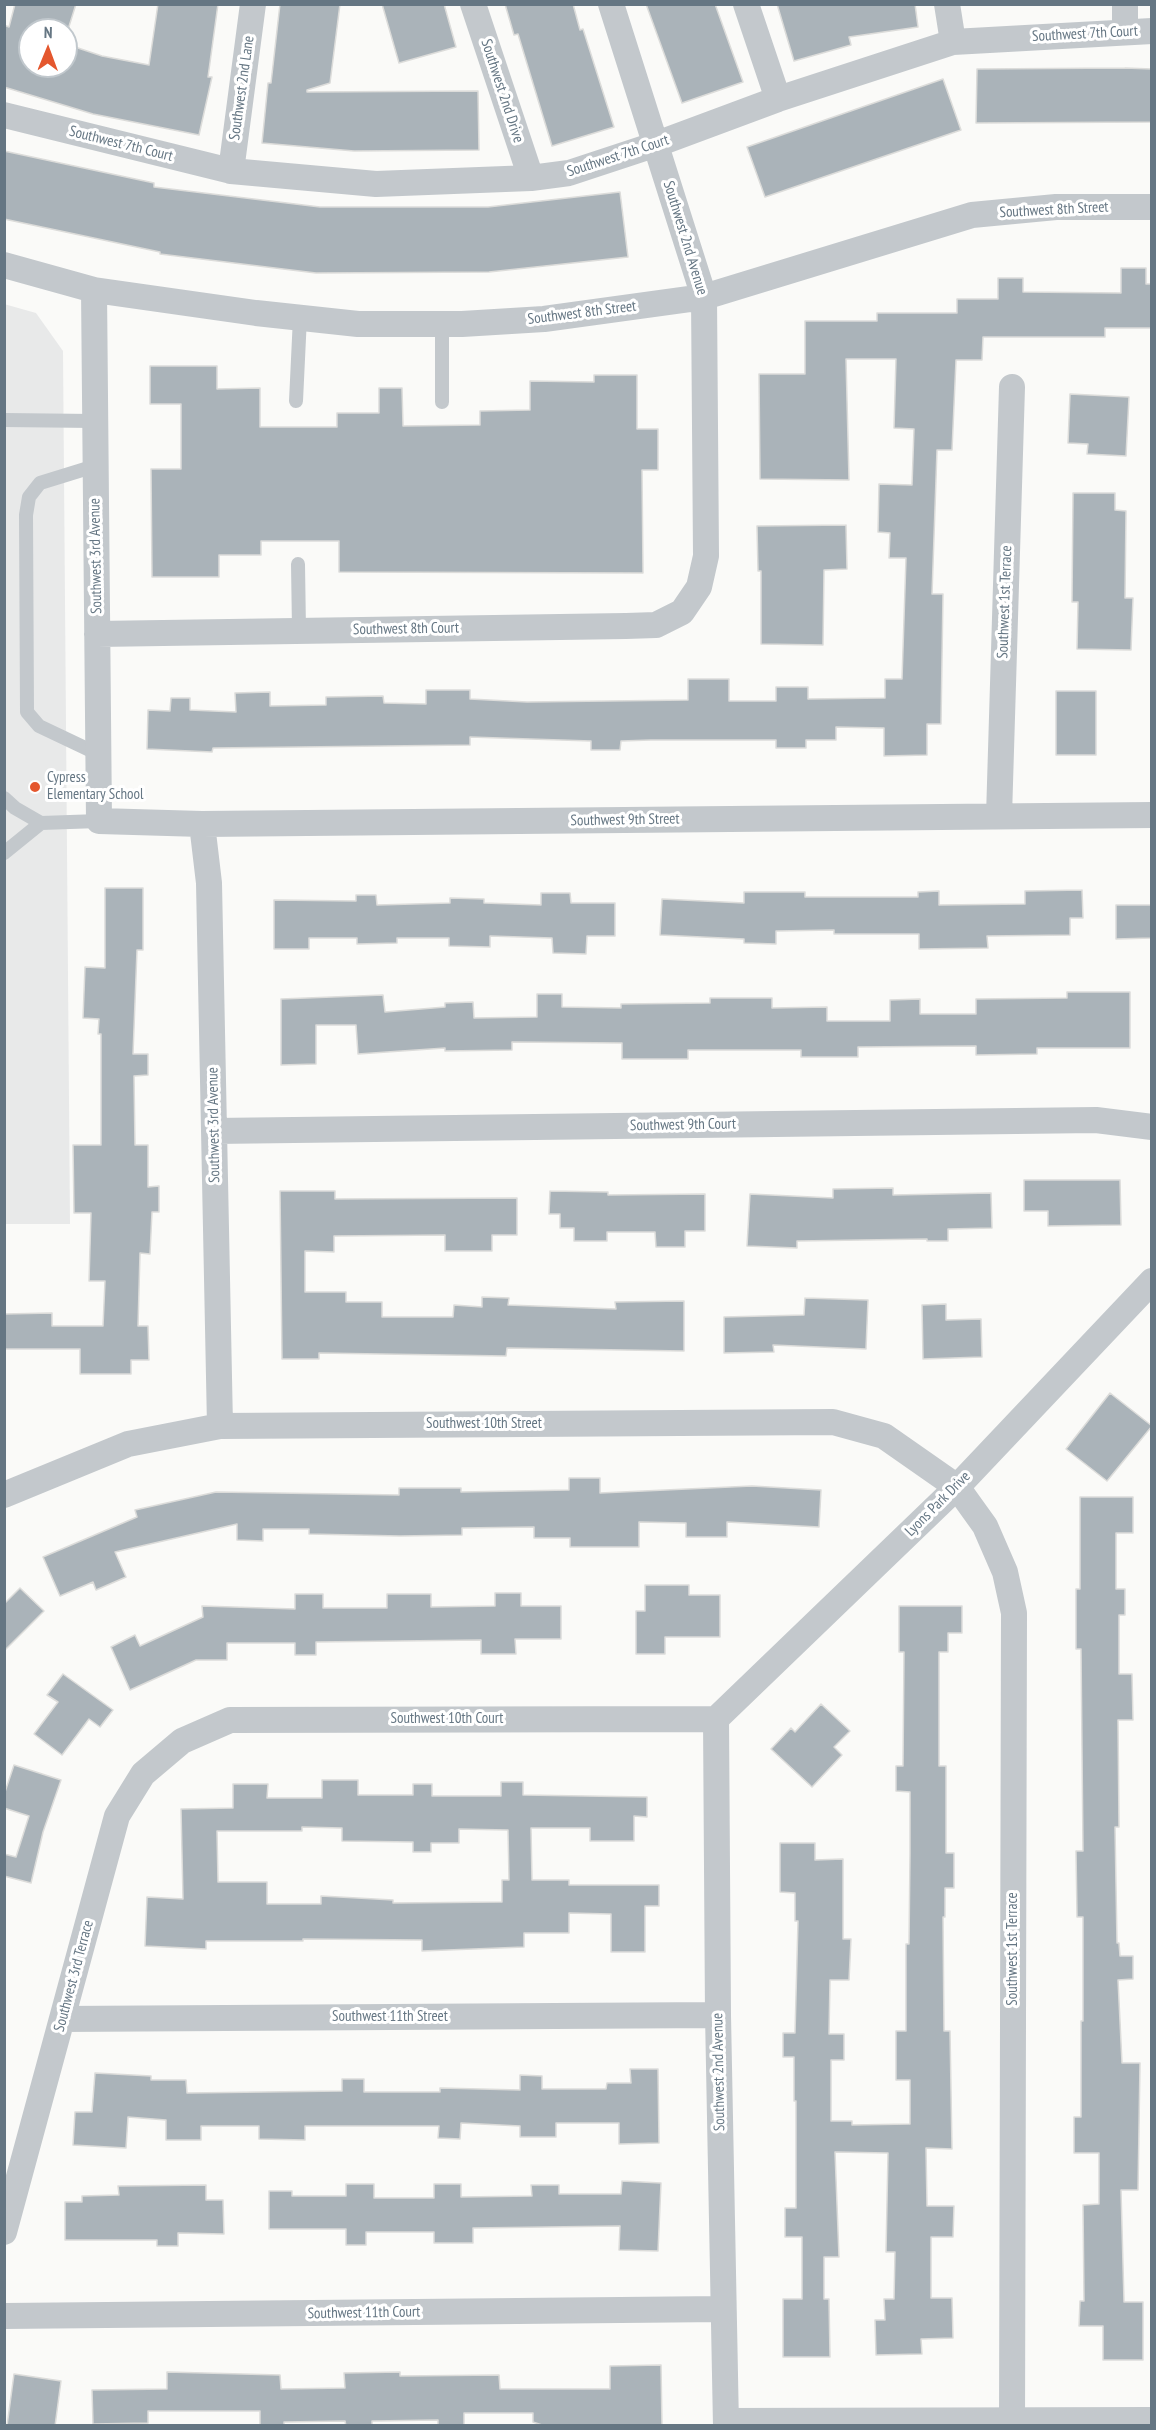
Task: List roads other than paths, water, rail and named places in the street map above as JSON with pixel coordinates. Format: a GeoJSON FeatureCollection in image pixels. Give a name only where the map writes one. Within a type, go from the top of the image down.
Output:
{"type":"FeatureCollection","features":[{"type":"Feature","properties":{"kind":"street","name":"Southwest 2nd Lane"},"geometry":{"type":"LineString","coordinates":[[231,171],[253,4]]}},
{"type":"Feature","properties":{"kind":"street","name":"Southwest 2nd Drive"},"geometry":{"type":"LineString","coordinates":[[473,4],[531,178]]}},
{"type":"Feature","properties":{"kind":"street","name":"Southwest 2nd Avenue"},"geometry":{"type":"LineString","coordinates":[[611,4],[704,297],[706,556],[699,587]]}},
{"type":"Feature","properties":{"kind":"street"},"geometry":{"type":"LineString","coordinates":[[746,4],[778,99]]}},
{"type":"Feature","properties":{"kind":"street"},"geometry":{"type":"LineString","coordinates":[[947,4],[952,42]]}},
{"type":"Feature","properties":{"kind":"street"},"geometry":{"type":"LineString","coordinates":[[1125,4],[1125,31]]}},
{"type":"Feature","properties":{"kind":"street","name":"Southwest 7th Court"},"geometry":{"type":"LineString","coordinates":[[4,115],[231,171],[376,184],[531,178],[569,173],[657,144],[778,99],[952,42],[1152,31]]}},
{"type":"Feature","properties":{"kind":"street","name":"Southwest 8th Street"},"geometry":{"type":"LineString","coordinates":[[4,265],[94,290],[358,324],[543,319],[704,297],[972,215],[1056,207],[1152,207]]}},
{"type":"Feature","properties":{"kind":"street","name":"Southwest 3rd Avenue"},"geometry":{"type":"LineString","coordinates":[[94,290],[99,821]]}},
{"type":"Feature","properties":{"kind":"street","name":"Southwest 1st Terrace"},"geometry":{"type":"LineString","coordinates":[[999,816],[1012,387]]}},
{"type":"Feature","properties":{"kind":"street","name":"Southwest 8th Court"},"geometry":{"type":"LineString","coordinates":[[97,634],[656,625],[682,612],[699,587]]}},
{"type":"Feature","properties":{"kind":"street","name":"Southwest 9th Street"},"geometry":{"type":"LineString","coordinates":[[99,821],[202,824],[1152,815]]}},
{"type":"Feature","properties":{"kind":"street","name":"Southwest 3rd Avenue"},"geometry":{"type":"LineString","coordinates":[[202,824],[209,883],[220,1426]]}},
{"type":"Feature","properties":{"kind":"street","name":"Southwest 9th Court"},"geometry":{"type":"LineString","coordinates":[[214,1131],[1096,1120],[1152,1127]]}},
{"type":"Feature","properties":{"kind":"street","name":"Lyons Park Drive"},"geometry":{"type":"LineString","coordinates":[[716,1719],[957,1487],[1152,1281]]}},
{"type":"Feature","properties":{"kind":"street","name":"Southwest 10th Street"},"geometry":{"type":"LineString","coordinates":[[4,1495],[128,1444],[220,1426],[833,1422],[884,1436],[957,1487]]}},
{"type":"Feature","properties":{"kind":"street","name":"Southwest 1st Terrace"},"geometry":{"type":"LineString","coordinates":[[957,1487],[985,1526],[1005,1572],[1014,1613],[1012,2423]]}},
{"type":"Feature","properties":{"kind":"street","name":"Southwest 2nd Avenue"},"geometry":{"type":"LineString","coordinates":[[716,1719],[718,2015],[726,2423]]}},
{"type":"Feature","properties":{"kind":"street","name":"Southwest 10th Court"},"geometry":{"type":"LineString","coordinates":[[182,1741],[230,1720],[716,1719]]}},
{"type":"Feature","properties":{"kind":"street","name":"Southwest 3rd Terrace"},"geometry":{"type":"LineString","coordinates":[[4,2232],[117,1816],[142,1774],[182,1741]]}},
{"type":"Feature","properties":{"kind":"street","name":"Southwest 11th Street"},"geometry":{"type":"LineString","coordinates":[[62,2019],[718,2015]]}},
{"type":"Feature","properties":{"kind":"street","name":"Southwest 11th Court"},"geometry":{"type":"LineString","coordinates":[[4,2316],[723,2309]]}},
{"type":"Feature","properties":{"kind":"street"},"geometry":{"type":"LineString","coordinates":[[726,2423],[1012,2423],[1152,2420]]}},
{"type":"Feature","properties":{"kind":"lane"},"geometry":{"type":"LineString","coordinates":[[296,401],[300,317]]}},
{"type":"Feature","properties":{"kind":"lane"},"geometry":{"type":"LineString","coordinates":[[442,323],[442,402]]}},
{"type":"Feature","properties":{"kind":"lane"},"geometry":{"type":"LineString","coordinates":[[4,420],[94,421]]}},
{"type":"Feature","properties":{"kind":"lane"},"geometry":{"type":"LineString","coordinates":[[95,465],[40,483],[29,497],[26,515],[27,712],[39,726],[98,754]]}},
{"type":"Feature","properties":{"kind":"lane"},"geometry":{"type":"LineString","coordinates":[[298,564],[299,630]]}},
{"type":"Feature","properties":{"kind":"lane"},"geometry":{"type":"LineString","coordinates":[[4,798],[15,808],[41,823],[99,821]]}},
{"type":"Feature","properties":{"kind":"lane"},"geometry":{"type":"LineString","coordinates":[[4,853],[41,823]]}},
{"type":"Feature","properties":{"kind":"place","name":"Cypress Elementary School"},"geometry":{"type":"Point","coordinates":[35,787]}}]}
